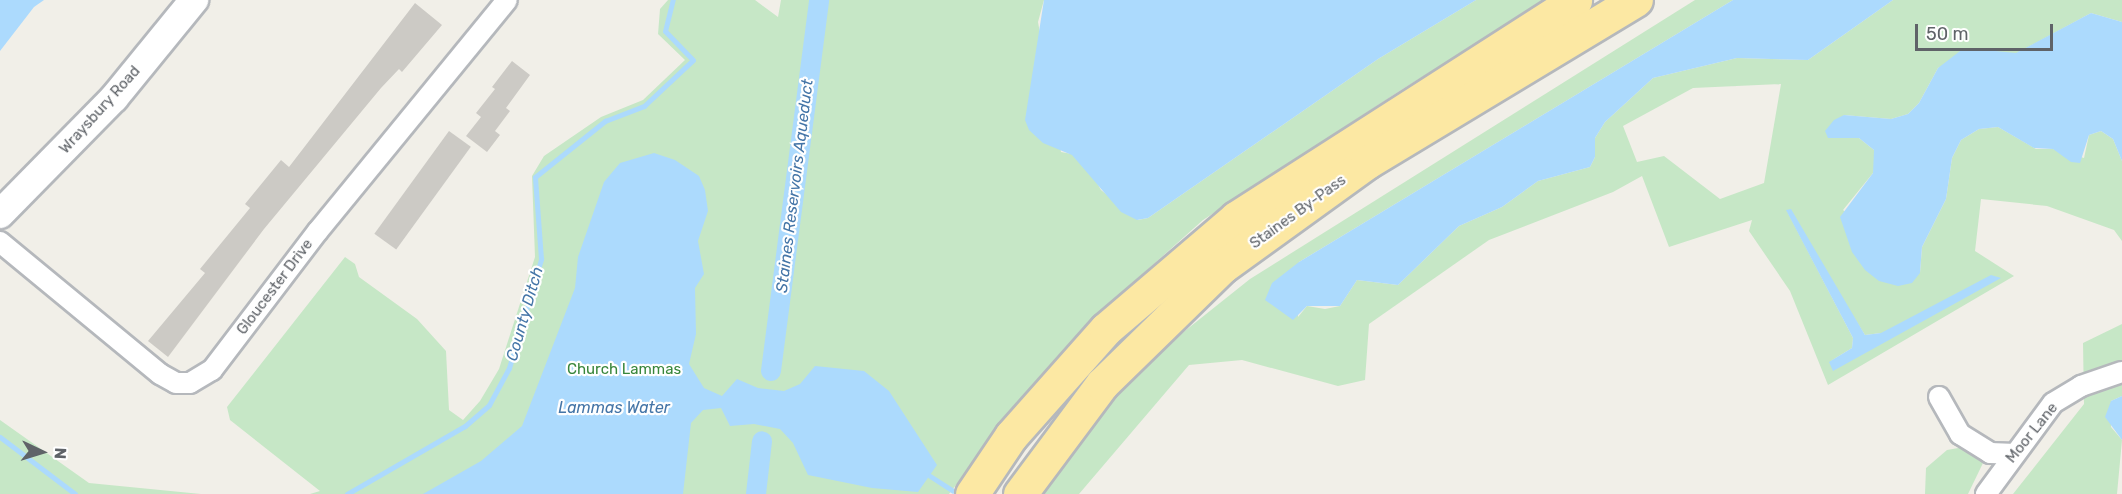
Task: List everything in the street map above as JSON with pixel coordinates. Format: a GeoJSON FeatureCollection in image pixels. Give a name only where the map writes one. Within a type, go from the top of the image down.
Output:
{"type":"FeatureCollection","features":[{"type":"Feature","properties":{"kind":"highway","name":"Staines By-Pass"},"geometry":{"type":"LineString","coordinates":[[972,494],[1011,436],[1106,329],[1236,218],[1575,0]]}},
{"type":"Feature","properties":{"kind":"highway","name":"Staines By-Pass"},"geometry":{"type":"LineString","coordinates":[[1020,494],[1102,384],[1223,266],[1367,162],[1636,0]]}},
{"type":"Feature","properties":{"kind":"main road","name":"Wraysbury Road"},"geometry":{"type":"LineString","coordinates":[[0,214],[114,98],[194,0]]}},
{"type":"Feature","properties":{"kind":"street","name":"Gloucester Drive"},"geometry":{"type":"LineString","coordinates":[[0,242],[160,374],[176,383],[190,383],[212,370],[318,231],[507,0]]}},
{"type":"Feature","properties":{"kind":"street","name":"Moor Lane"},"geometry":{"type":"LineString","coordinates":[[1986,494],[2053,403],[2081,386],[2122,372]]}},
{"type":"Feature","properties":{"kind":"street"},"geometry":{"type":"LineString","coordinates":[[1939,397],[1960,434],[1990,453],[2015,454]]}},
{"type":"Feature","properties":{"kind":"green space","name":"Church Lammas"},"geometry":{"type":"Polygon","coordinates":[[[668,0],[755,0],[778,17],[781,0],[1044,0],[1038,22],[1061,152],[1072,154],[1091,172],[1101,190],[1138,220],[1148,218],[1378,59],[1476,0],[1547,0],[1401,90],[1203,220],[1137,279],[1032,386],[949,494],[310,494],[320,491],[230,420],[227,407],[345,257],[355,264],[359,277],[417,319],[446,351],[449,410],[463,420],[480,401],[499,369],[535,257],[532,176],[544,156],[601,117],[643,100],[685,60],[658,34],[660,9],[668,0]]]}},
{"type":"Feature","properties":{"kind":"green space"},"geometry":{"type":"Polygon","coordinates":[[[1695,0],[1733,0],[1299,262],[1298,317],[1307,306],[1325,309],[1340,306],[1357,280],[1398,285],[1459,226],[1502,207],[1538,181],[1590,167],[1595,157],[1595,138],[1605,122],[1653,78],[1737,58],[1808,60],[1893,0],[2122,0],[2122,22],[2091,13],[2017,53],[1999,54],[1978,48],[1938,68],[1919,103],[1908,114],[1891,119],[1844,115],[1828,138],[1859,138],[1874,150],[1876,161],[1873,173],[1843,210],[1920,273],[1922,247],[1946,199],[1952,158],[1961,140],[1979,129],[1998,127],[2036,149],[2053,149],[2084,158],[2089,135],[2101,131],[2113,139],[2122,161],[2122,241],[2114,230],[2047,206],[1981,199],[1975,251],[2014,276],[1828,385],[1790,291],[1749,231],[1752,220],[1669,247],[1642,176],[1613,192],[1489,240],[1369,324],[1365,380],[1338,386],[1242,360],[1189,365],[1079,494],[1039,494],[1094,419],[1176,338],[1250,279],[1695,0]],[[1781,84],[1693,88],[1623,126],[1637,162],[1664,156],[1720,199],[1764,183],[1781,84]],[[1787,211],[1853,338],[1852,348],[1829,362],[1881,333],[1865,335],[1787,211]]]}},
{"type":"Feature","properties":{"kind":"green space"},"geometry":{"type":"Polygon","coordinates":[[[2122,324],[2122,396],[2111,401],[2111,427],[2122,440],[2117,494],[2013,494],[2084,404],[2083,343],[2122,324]]]}},
{"type":"Feature","properties":{"kind":"green space"},"geometry":{"type":"Polygon","coordinates":[[[0,420],[89,483],[201,494],[0,494],[0,420]]]}},
{"type":"Feature","properties":{"kind":"green space"},"geometry":{"type":"Polygon","coordinates":[[[1964,447],[1983,463],[1968,494],[1925,494],[1926,468],[1947,450],[1964,447]]]}},
{"type":"Feature","properties":{"kind":"water"},"geometry":{"type":"Polygon","coordinates":[[[0,0],[44,0],[34,7],[0,51],[0,0]]]}},
{"type":"Feature","properties":{"kind":"water"},"geometry":{"type":"Polygon","coordinates":[[[1044,0],[1476,0],[1378,59],[1148,218],[1137,220],[1121,212],[1072,155],[1043,143],[1029,130],[1025,120],[1044,0]]]}},
{"type":"Feature","properties":{"kind":"water"},"geometry":{"type":"Polygon","coordinates":[[[1733,0],[1893,0],[1808,60],[1737,58],[1653,78],[1605,122],[1595,138],[1595,157],[1590,167],[1538,181],[1502,207],[1459,226],[1398,285],[1357,280],[1340,306],[1307,306],[1293,320],[1265,300],[1272,283],[1299,262],[1733,0]]]}},
{"type":"Feature","properties":{"kind":"water"},"geometry":{"type":"Polygon","coordinates":[[[2091,13],[2122,22],[2122,161],[2113,139],[2101,131],[2089,135],[2080,163],[2071,162],[2053,149],[2034,148],[1998,127],[1979,129],[1961,140],[1952,158],[1946,199],[1922,247],[1920,273],[1912,283],[1898,286],[1879,281],[1865,270],[1852,252],[1840,217],[1873,173],[1874,150],[1859,138],[1828,138],[1825,131],[1834,120],[1844,115],[1891,119],[1908,114],[1919,103],[1938,68],[1964,48],[2016,53],[2091,13]]]}},
{"type":"Feature","properties":{"kind":"water","name":"Lammas Water"},"geometry":{"type":"Polygon","coordinates":[[[654,153],[675,160],[699,176],[705,190],[708,211],[698,241],[704,274],[695,288],[696,334],[689,364],[704,388],[722,396],[737,379],[758,388],[784,391],[800,384],[815,366],[864,371],[889,391],[937,465],[918,492],[872,488],[808,475],[793,443],[780,429],[754,424],[730,426],[721,408],[703,410],[691,423],[683,494],[423,494],[481,461],[522,426],[575,288],[578,257],[604,182],[620,163],[654,153]]]}},
{"type":"Feature","properties":{"kind":"water"},"geometry":{"type":"Polygon","coordinates":[[[1791,209],[1865,335],[1881,333],[1991,275],[2001,278],[1833,371],[1829,362],[1852,348],[1853,338],[1786,210],[1791,209]]]}},
{"type":"Feature","properties":{"kind":"water"},"geometry":{"type":"Polygon","coordinates":[[[2122,396],[2122,440],[2105,417],[2111,401],[2122,396]]]}},
{"type":"Feature","properties":{"kind":"building"},"geometry":{"type":"Polygon","coordinates":[[[415,3],[442,25],[402,72],[399,69],[381,88],[264,229],[168,357],[148,341],[205,273],[200,269],[250,208],[245,204],[281,160],[289,167],[415,3]]]}},
{"type":"Feature","properties":{"kind":"building"},"geometry":{"type":"Polygon","coordinates":[[[512,61],[530,75],[506,108],[510,111],[495,131],[500,135],[487,152],[466,136],[481,117],[476,113],[495,89],[492,87],[512,61]]]}},
{"type":"Feature","properties":{"kind":"building"},"geometry":{"type":"Polygon","coordinates":[[[449,131],[471,147],[396,250],[374,234],[449,131]]]}},
{"type":"Feature","properties":{"kind":"waterway","name":"County Ditch"},"geometry":{"type":"LineString","coordinates":[[347,494],[465,426],[489,405],[509,368],[541,259],[535,177],[605,121],[644,106],[693,60],[665,31],[673,0]]}},
{"type":"Feature","properties":{"kind":"waterway","name":"Staines Reservoirs Aqueduct"},"geometry":{"type":"LineString","coordinates":[[771,371],[819,0]]}},
{"type":"Feature","properties":{"kind":"waterway","name":"County Ditch"},"geometry":{"type":"LineString","coordinates":[[0,437],[75,494]]}},
{"type":"Feature","properties":{"kind":"waterway","name":"Staines Reservoirs Aqueduct"},"geometry":{"type":"LineString","coordinates":[[756,494],[762,441]]}},
{"type":"Feature","properties":{"kind":"waterway"},"geometry":{"type":"LineString","coordinates":[[930,476],[953,491]]}}]}
